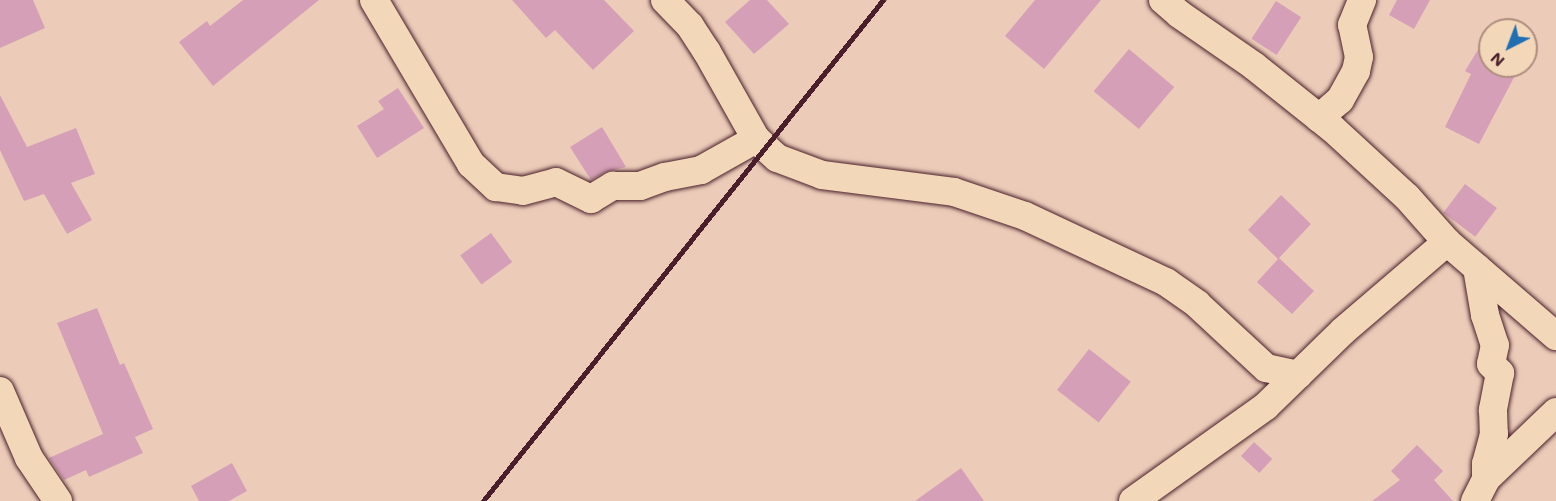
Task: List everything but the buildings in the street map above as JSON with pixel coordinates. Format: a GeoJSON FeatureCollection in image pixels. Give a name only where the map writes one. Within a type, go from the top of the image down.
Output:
{"type":"FeatureCollection","features":[{"type":"Feature","properties":{"kind":"street"},"geometry":{"type":"LineString","coordinates":[[374,0],[471,164],[496,187],[523,191],[556,182],[591,200],[613,186],[640,186],[665,177],[701,170],[756,139]]}},
{"type":"Feature","properties":{"kind":"street"},"geometry":{"type":"LineString","coordinates":[[665,0],[696,35],[756,139],[777,158],[822,175],[954,192],[1025,216],[1166,282],[1197,304],[1266,368],[1298,375]]}},
{"type":"Feature","properties":{"kind":"street"},"geometry":{"type":"LineString","coordinates":[[1163,0],[1319,118],[1407,197],[1447,242],[1554,328]]}},
{"type":"Feature","properties":{"kind":"street"},"geometry":{"type":"LineString","coordinates":[[1319,118],[1340,100],[1356,71],[1359,57],[1352,25],[1362,0]]}},
{"type":"Feature","properties":{"kind":"street"},"geometry":{"type":"LineString","coordinates":[[1133,501],[1266,406],[1343,331],[1447,242]]}},
{"type":"Feature","properties":{"kind":"street"},"geometry":{"type":"LineString","coordinates":[[1477,268],[1485,315],[1495,345],[1491,364],[1500,373],[1493,410],[1494,434],[1480,490]]}},
{"type":"Feature","properties":{"kind":"street"},"geometry":{"type":"LineString","coordinates":[[0,391],[29,458],[58,501]]}},
{"type":"Feature","properties":{"kind":"street"},"geometry":{"type":"LineString","coordinates":[[1480,490],[1556,412]]}},
{"type":"Feature","properties":{"kind":"railway"},"geometry":{"type":"LineString","coordinates":[[483,501],[883,0]]}}]}
